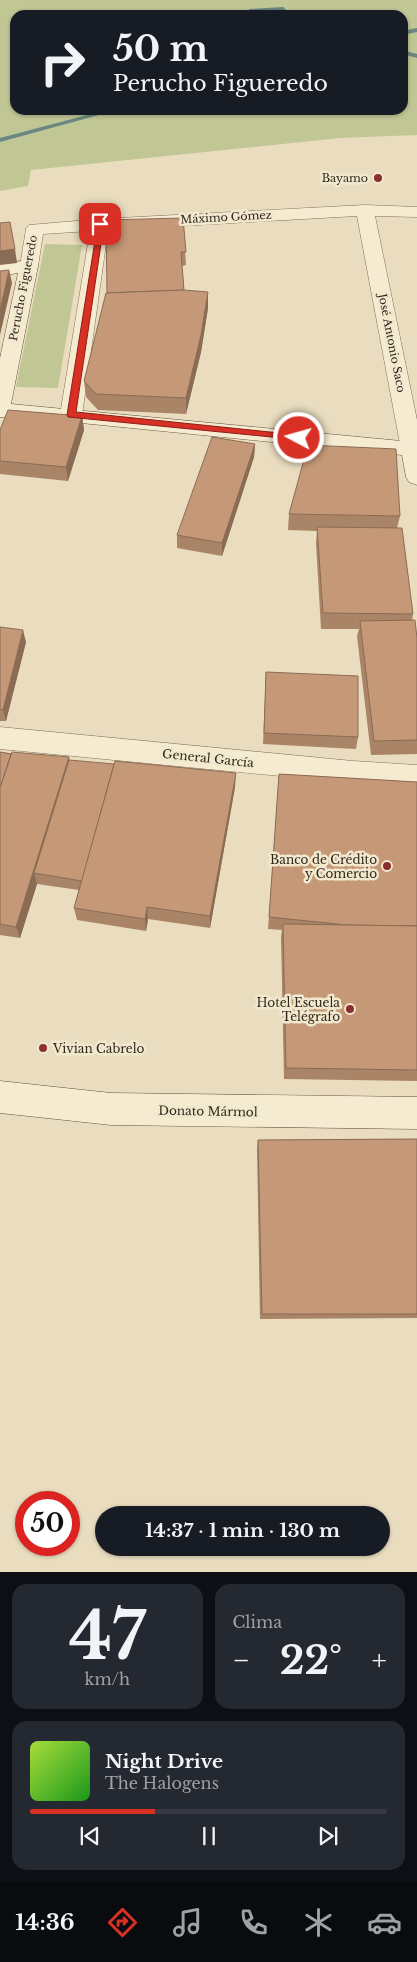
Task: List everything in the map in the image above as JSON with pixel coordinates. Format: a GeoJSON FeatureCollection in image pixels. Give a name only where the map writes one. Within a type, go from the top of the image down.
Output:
{"type":"FeatureCollection","features":[{"type":"Feature","properties":{"kind":"street","name":"Máximo Gómez"},"geometry":{"type":"LineString","coordinates":[[35,229],[365,210],[417,212]]}},
{"type":"Feature","properties":{"kind":"street","name":"José Antonio Saco"},"geometry":{"type":"LineString","coordinates":[[365,210],[415,450],[417,477]]}},
{"type":"Feature","properties":{"kind":"street"},"geometry":{"type":"LineString","coordinates":[[71,415],[100,224]]}},
{"type":"Feature","properties":{"kind":"street","name":"Perucho Figueredo"},"geometry":{"type":"LineString","coordinates":[[0,408],[35,229]]}},
{"type":"Feature","properties":{"kind":"street"},"geometry":{"type":"LineString","coordinates":[[0,270],[29,266]]}},
{"type":"Feature","properties":{"kind":"street"},"geometry":{"type":"LineString","coordinates":[[0,408],[415,450]]}},
{"type":"Feature","properties":{"kind":"street","name":"General García"},"geometry":{"type":"LineString","coordinates":[[0,738],[353,772],[417,776]]}},
{"type":"Feature","properties":{"kind":"street","name":"Donato Mármol"},"geometry":{"type":"LineString","coordinates":[[0,1097],[111,1109],[417,1113]]}},
{"type":"Feature","properties":{"kind":"green space"},"geometry":{"type":"Polygon","coordinates":[[[0,0],[417,0],[417,135],[340,138],[31,170],[28,186],[0,191],[0,0]]]}},
{"type":"Feature","properties":{"kind":"green space"},"geometry":{"type":"Polygon","coordinates":[[[45,244],[82,245],[58,388],[16,387],[45,244]]]}},
{"type":"Feature","properties":{"kind":"building"},"geometry":{"type":"Polygon","coordinates":[[[183,218],[186,252],[181,252],[184,290],[107,293],[106,220],[183,218]]]}},
{"type":"Feature","properties":{"kind":"building"},"geometry":{"type":"Polygon","coordinates":[[[10,222],[15,249],[0,251],[0,223],[10,222]]]}},
{"type":"Feature","properties":{"kind":"building"},"geometry":{"type":"Polygon","coordinates":[[[9,270],[0,311],[0,271],[9,270]]]}},
{"type":"Feature","properties":{"kind":"building"},"geometry":{"type":"Polygon","coordinates":[[[184,290],[208,292],[201,335],[186,398],[96,394],[84,381],[106,293],[184,290]]]}},
{"type":"Feature","properties":{"kind":"building"},"geometry":{"type":"Polygon","coordinates":[[[8,410],[82,416],[66,467],[0,461],[0,430],[8,410]]]}},
{"type":"Feature","properties":{"kind":"building"},"geometry":{"type":"Polygon","coordinates":[[[212,437],[255,444],[222,543],[177,535],[212,437]]]}},
{"type":"Feature","properties":{"kind":"building"},"geometry":{"type":"Polygon","coordinates":[[[308,445],[396,449],[400,516],[289,514],[308,445]]]}},
{"type":"Feature","properties":{"kind":"building"},"geometry":{"type":"Polygon","coordinates":[[[317,527],[402,528],[413,614],[323,613],[317,527]]]}},
{"type":"Feature","properties":{"kind":"building"},"geometry":{"type":"Polygon","coordinates":[[[415,620],[417,638],[417,740],[374,741],[360,621],[415,620]]]}},
{"type":"Feature","properties":{"kind":"building"},"geometry":{"type":"Polygon","coordinates":[[[0,627],[23,630],[3,710],[0,709],[0,627]]]}},
{"type":"Feature","properties":{"kind":"building"},"geometry":{"type":"Polygon","coordinates":[[[266,672],[358,676],[358,737],[264,733],[266,672]]]}},
{"type":"Feature","properties":{"kind":"building"},"geometry":{"type":"Polygon","coordinates":[[[0,752],[11,754],[0,788],[0,752]]]}},
{"type":"Feature","properties":{"kind":"building"},"geometry":{"type":"Polygon","coordinates":[[[12,752],[69,757],[16,927],[0,924],[0,788],[12,752]]]}},
{"type":"Feature","properties":{"kind":"building"},"geometry":{"type":"Polygon","coordinates":[[[69,760],[114,764],[82,881],[34,873],[69,760]]]}},
{"type":"Feature","properties":{"kind":"building"},"geometry":{"type":"Polygon","coordinates":[[[115,761],[236,773],[210,916],[147,907],[145,919],[74,908],[115,761]]]}},
{"type":"Feature","properties":{"kind":"building"},"geometry":{"type":"Polygon","coordinates":[[[279,774],[417,782],[417,926],[347,925],[269,917],[279,774]]]}},
{"type":"Feature","properties":{"kind":"building","name":"Hotel Escuela Telégrafo"},"geometry":{"type":"Polygon","coordinates":[[[283,924],[417,926],[417,1070],[286,1068],[283,924]]]}},
{"type":"Feature","properties":{"kind":"building"},"geometry":{"type":"Polygon","coordinates":[[[417,1139],[417,1314],[262,1314],[258,1140],[417,1139]]]}},
{"type":"Feature","properties":{"kind":"waterway"},"geometry":{"type":"LineString","coordinates":[[266,10],[284,10]]}},
{"type":"Feature","properties":{"kind":"waterway"},"geometry":{"type":"LineString","coordinates":[[408,32],[417,30]]}},
{"type":"Feature","properties":{"kind":"waterway"},"geometry":{"type":"LineString","coordinates":[[408,54],[417,56]]}},
{"type":"Feature","properties":{"kind":"waterway"},"geometry":{"type":"LineString","coordinates":[[0,140],[95,115]]}},
{"type":"Feature","properties":{"kind":"place","name":"Bayamo"},"geometry":{"type":"Point","coordinates":[378,178]}},
{"type":"Feature","properties":{"kind":"place","name":"Banco de Crédito y Comercio"},"geometry":{"type":"Point","coordinates":[387,866]}},
{"type":"Feature","properties":{"kind":"place","name":"Hotel Escuela Telégrafo"},"geometry":{"type":"Point","coordinates":[350,1009]}},
{"type":"Feature","properties":{"kind":"place","name":"Vivian Cabrelo"},"geometry":{"type":"Point","coordinates":[43,1048]}},
{"type":"Feature","properties":{"kind":"route"},"geometry":{"type":"LineString","coordinates":[[100,224],[71,415],[299,438]]}}]}
